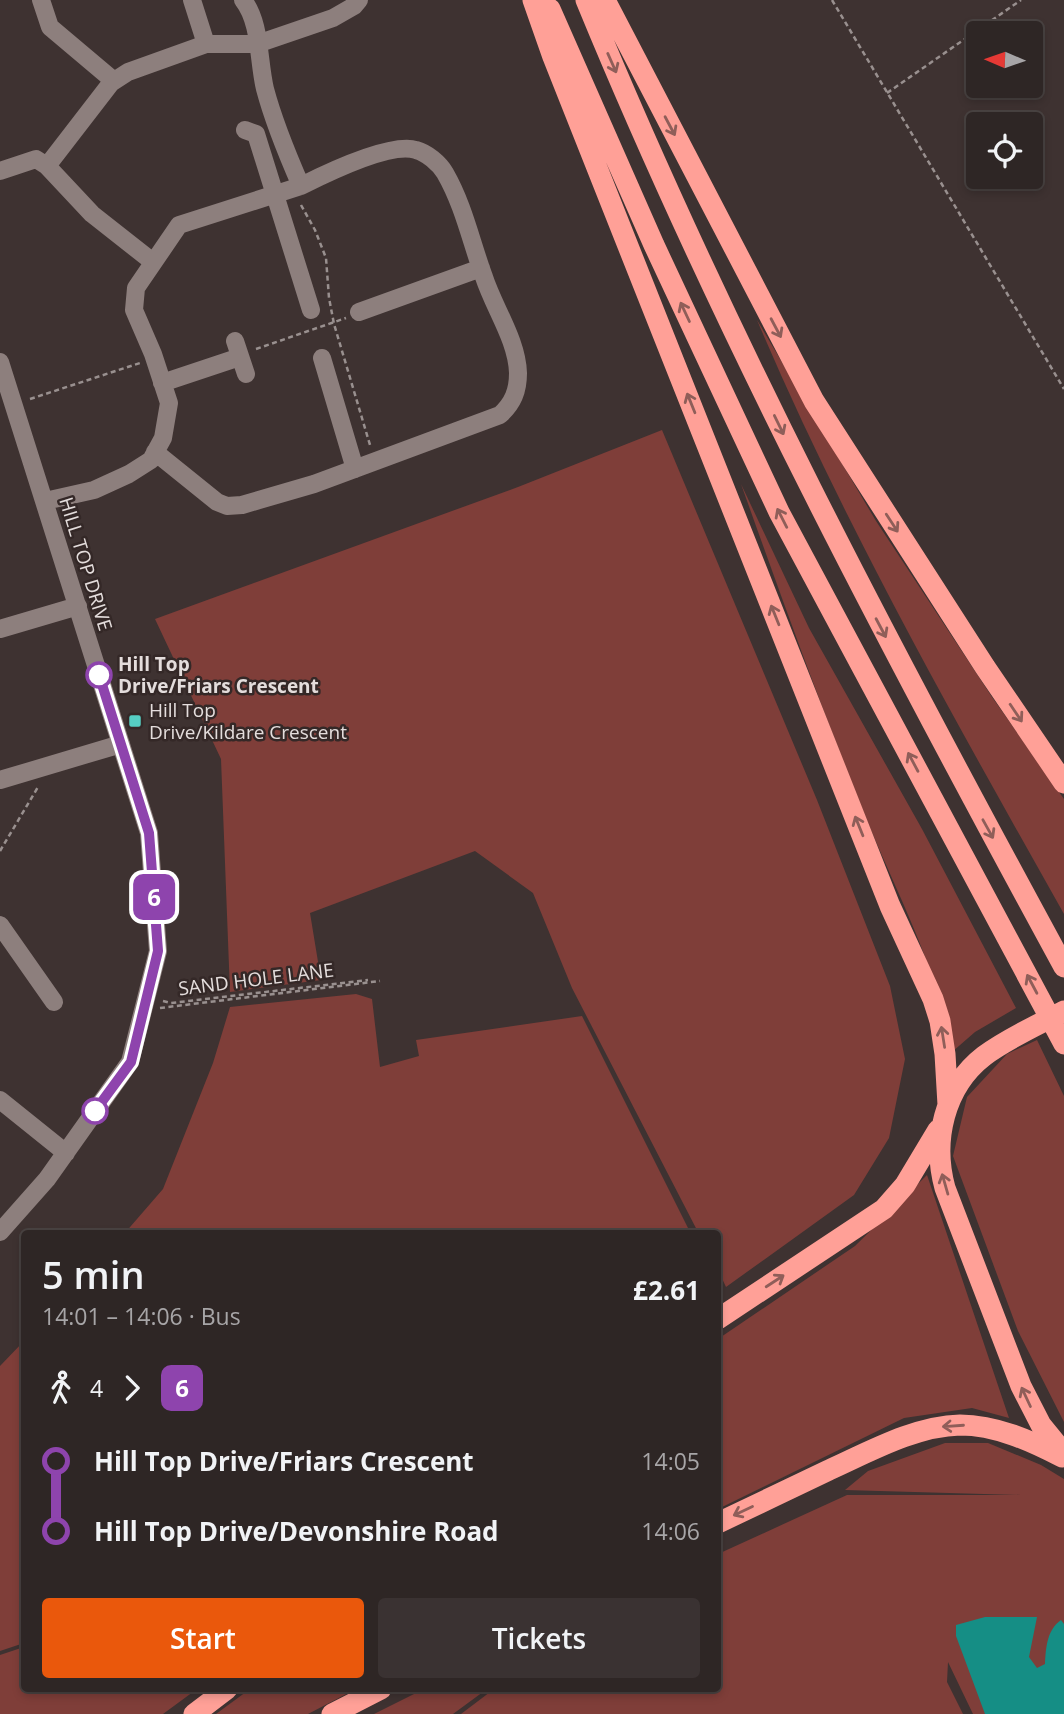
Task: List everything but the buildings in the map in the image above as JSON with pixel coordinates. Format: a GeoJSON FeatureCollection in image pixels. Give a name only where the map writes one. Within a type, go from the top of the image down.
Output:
{"type":"FeatureCollection","features":[{"type":"Feature","properties":{"kind":"highway"},"geometry":{"type":"LineString","coordinates":[[533,0],[558,70],[890,906],[933,999],[943,1038],[946,1111],[940,1151],[945,1188],[1030,1406],[1064,1455]]}},
{"type":"Feature","properties":{"kind":"highway"},"geometry":{"type":"LineString","coordinates":[[547,0],[653,245],[779,512],[1064,1044]]}},
{"type":"Feature","properties":{"kind":"highway"},"geometry":{"type":"LineString","coordinates":[[586,0],[716,293],[787,442],[918,699],[1064,967]]}},
{"type":"Feature","properties":{"kind":"highway"},"geometry":{"type":"LineString","coordinates":[[605,0],[814,401],[985,667],[1064,783]]}},
{"type":"Feature","properties":{"kind":"highway"},"geometry":{"type":"LineString","coordinates":[[721,1317],[884,1209],[895,1199],[910,1177],[965,1075],[997,1047],[1064,1011]]}},
{"type":"Feature","properties":{"kind":"highway"},"geometry":{"type":"LineString","coordinates":[[721,1522],[908,1436],[946,1426],[979,1426],[1064,1455]]}},
{"type":"Feature","properties":{"kind":"highway"},"geometry":{"type":"LineString","coordinates":[[194,1714],[223,1692]]}},
{"type":"Feature","properties":{"kind":"highway"},"geometry":{"type":"LineString","coordinates":[[332,1714],[375,1692]]}},
{"type":"Feature","properties":{"kind":"street"},"geometry":{"type":"LineString","coordinates":[[41,0],[50,27],[114,81]]}},
{"type":"Feature","properties":{"kind":"street"},"geometry":{"type":"LineString","coordinates":[[192,0],[206,44]]}},
{"type":"Feature","properties":{"kind":"street"},"geometry":{"type":"LineString","coordinates":[[243,0],[250,9],[264,86],[276,128],[310,310]]}},
{"type":"Feature","properties":{"kind":"street"},"geometry":{"type":"LineString","coordinates":[[0,171],[41,162],[114,81],[128,72],[206,44],[257,44],[333,18],[359,0]]}},
{"type":"Feature","properties":{"kind":"street"},"geometry":{"type":"LineString","coordinates":[[245,130],[256,134],[289,190]]}},
{"type":"Feature","properties":{"kind":"street"},"geometry":{"type":"LineString","coordinates":[[45,501],[94,490],[129,474],[151,460],[163,438],[169,403],[134,310],[136,288],[179,225],[289,190],[401,148],[416,150],[429,156],[443,170],[464,213],[481,268],[512,347],[518,370],[517,389],[512,404],[500,415],[375,462],[314,484],[242,505],[227,506],[203,492],[156,452]]}},
{"type":"Feature","properties":{"kind":"street"},"geometry":{"type":"LineString","coordinates":[[41,162],[92,214],[153,262]]}},
{"type":"Feature","properties":{"kind":"street"},"geometry":{"type":"LineString","coordinates":[[359,312],[481,268]]}},
{"type":"Feature","properties":{"kind":"street"},"geometry":{"type":"LineString","coordinates":[[162,383],[240,357]]}},
{"type":"Feature","properties":{"kind":"street"},"geometry":{"type":"LineString","coordinates":[[322,358],[355,469]]}},
{"type":"Feature","properties":{"kind":"street","name":"HILL TOP DRIVE"},"geometry":{"type":"LineString","coordinates":[[0,362],[8,400],[45,501],[149,833],[158,951],[131,1062],[47,1179],[0,1232]]}},
{"type":"Feature","properties":{"kind":"street"},"geometry":{"type":"LineString","coordinates":[[0,629],[78,606]]}},
{"type":"Feature","properties":{"kind":"street"},"geometry":{"type":"LineString","coordinates":[[0,780],[121,744]]}},
{"type":"Feature","properties":{"kind":"street"},"geometry":{"type":"LineString","coordinates":[[0,925],[54,1002]]}},
{"type":"Feature","properties":{"kind":"street"},"geometry":{"type":"LineString","coordinates":[[0,1100],[66,1153]]}},
{"type":"Feature","properties":{"kind":"path"},"geometry":{"type":"LineString","coordinates":[[832,0],[1064,389]]}},
{"type":"Feature","properties":{"kind":"path"},"geometry":{"type":"LineString","coordinates":[[887,93],[1020,0]]}},
{"type":"Feature","properties":{"kind":"path"},"geometry":{"type":"LineString","coordinates":[[289,190],[315,230],[326,258],[334,324],[375,462]]}},
{"type":"Feature","properties":{"kind":"path"},"geometry":{"type":"LineString","coordinates":[[240,357],[334,324],[359,312]]}},
{"type":"Feature","properties":{"kind":"path"},"geometry":{"type":"LineString","coordinates":[[8,400],[154,358]]}},
{"type":"Feature","properties":{"kind":"path"},"geometry":{"type":"LineString","coordinates":[[0,851],[51,765]]}},
{"type":"Feature","properties":{"kind":"path","name":"SAND HOLE LANE"},"geometry":{"type":"LineString","coordinates":[[145,1003],[171,1003],[368,980]]}},
{"type":"Feature","properties":{"kind":"path"},"geometry":{"type":"LineString","coordinates":[[145,1003],[380,981]]}},
{"type":"Feature","properties":{"kind":"shaded area"},"geometry":{"type":"Polygon","coordinates":[[[757,320],[876,521],[992,697],[1064,799],[1064,914],[902,621],[826,472],[757,320]]]}},
{"type":"Feature","properties":{"kind":"shaded area"},"geometry":{"type":"Polygon","coordinates":[[[662,430],[817,800],[890,986],[905,1059],[889,1138],[854,1195],[726,1287],[721,1276],[721,1230],[697,1230],[572,988],[533,893],[475,851],[310,913],[321,980],[230,992],[221,759],[155,619],[518,487],[662,430]]]}},
{"type":"Feature","properties":{"kind":"shaded area"},"geometry":{"type":"Polygon","coordinates":[[[741,484],[809,628],[922,829],[1016,1008],[975,1032],[952,1052],[946,1021],[927,962],[833,735],[741,484]]]}},
{"type":"Feature","properties":{"kind":"shaded area"},"geometry":{"type":"Polygon","coordinates":[[[356,994],[372,999],[380,1067],[419,1056],[416,1040],[582,1016],[689,1230],[127,1230],[163,1189],[213,1063],[230,1007],[356,994]]]}},
{"type":"Feature","properties":{"kind":"shaded area"},"geometry":{"type":"Polygon","coordinates":[[[1037,1040],[1064,1096],[1064,1422],[1018,1331],[953,1156],[967,1097],[1007,1054],[1037,1040]]]}},
{"type":"Feature","properties":{"kind":"shaded area"},"geometry":{"type":"Polygon","coordinates":[[[927,1175],[1009,1418],[972,1408],[904,1418],[721,1508],[721,1337],[855,1246],[927,1175]]]}},
{"type":"Feature","properties":{"kind":"shaded area"},"geometry":{"type":"Polygon","coordinates":[[[21,1344],[21,1644],[0,1651],[0,1366],[21,1344]]]}},
{"type":"Feature","properties":{"kind":"shaded area"},"geometry":{"type":"Polygon","coordinates":[[[945,1443],[988,1443],[1041,1465],[1064,1479],[1064,1714],[973,1714],[948,1662],[947,1682],[963,1714],[461,1714],[490,1692],[721,1692],[721,1553],[847,1495],[1021,1495],[845,1490],[868,1471],[945,1443]]]}},
{"type":"Feature","properties":{"kind":"shaded area"},"geometry":{"type":"Polygon","coordinates":[[[21,1648],[21,1692],[193,1692],[163,1714],[0,1714],[0,1655],[21,1648]]]}},
{"type":"Feature","properties":{"kind":"shaded area"},"geometry":{"type":"Polygon","coordinates":[[[246,1692],[350,1692],[308,1714],[216,1714],[246,1692]]]}},
{"type":"Feature","properties":{"kind":"shaded area"},"geometry":{"type":"Polygon","coordinates":[[[418,1692],[483,1692],[453,1714],[374,1714],[418,1692]]]}},
{"type":"Feature","properties":{"kind":"water"},"geometry":{"type":"Polygon","coordinates":[[[985,1617],[1037,1617],[1029,1657],[1037,1668],[1045,1664],[1050,1634],[1061,1620],[1064,1624],[1064,1714],[985,1714],[956,1636],[956,1625],[985,1617]]]}},
{"type":"Feature","properties":{"kind":"bus line","name":"6"},"geometry":{"type":"LineString","coordinates":[[95,1111],[131,1062],[158,951],[149,833],[99,675]]}},
{"type":"Feature","properties":{"kind":"place","name":"Hill Top Drive/Friars Crescent"},"geometry":{"type":"Point","coordinates":[99,675]}},
{"type":"Feature","properties":{"kind":"place","name":"Hill Top Drive/Kildare Crescent"},"geometry":{"type":"Point","coordinates":[135,721]}}]}
